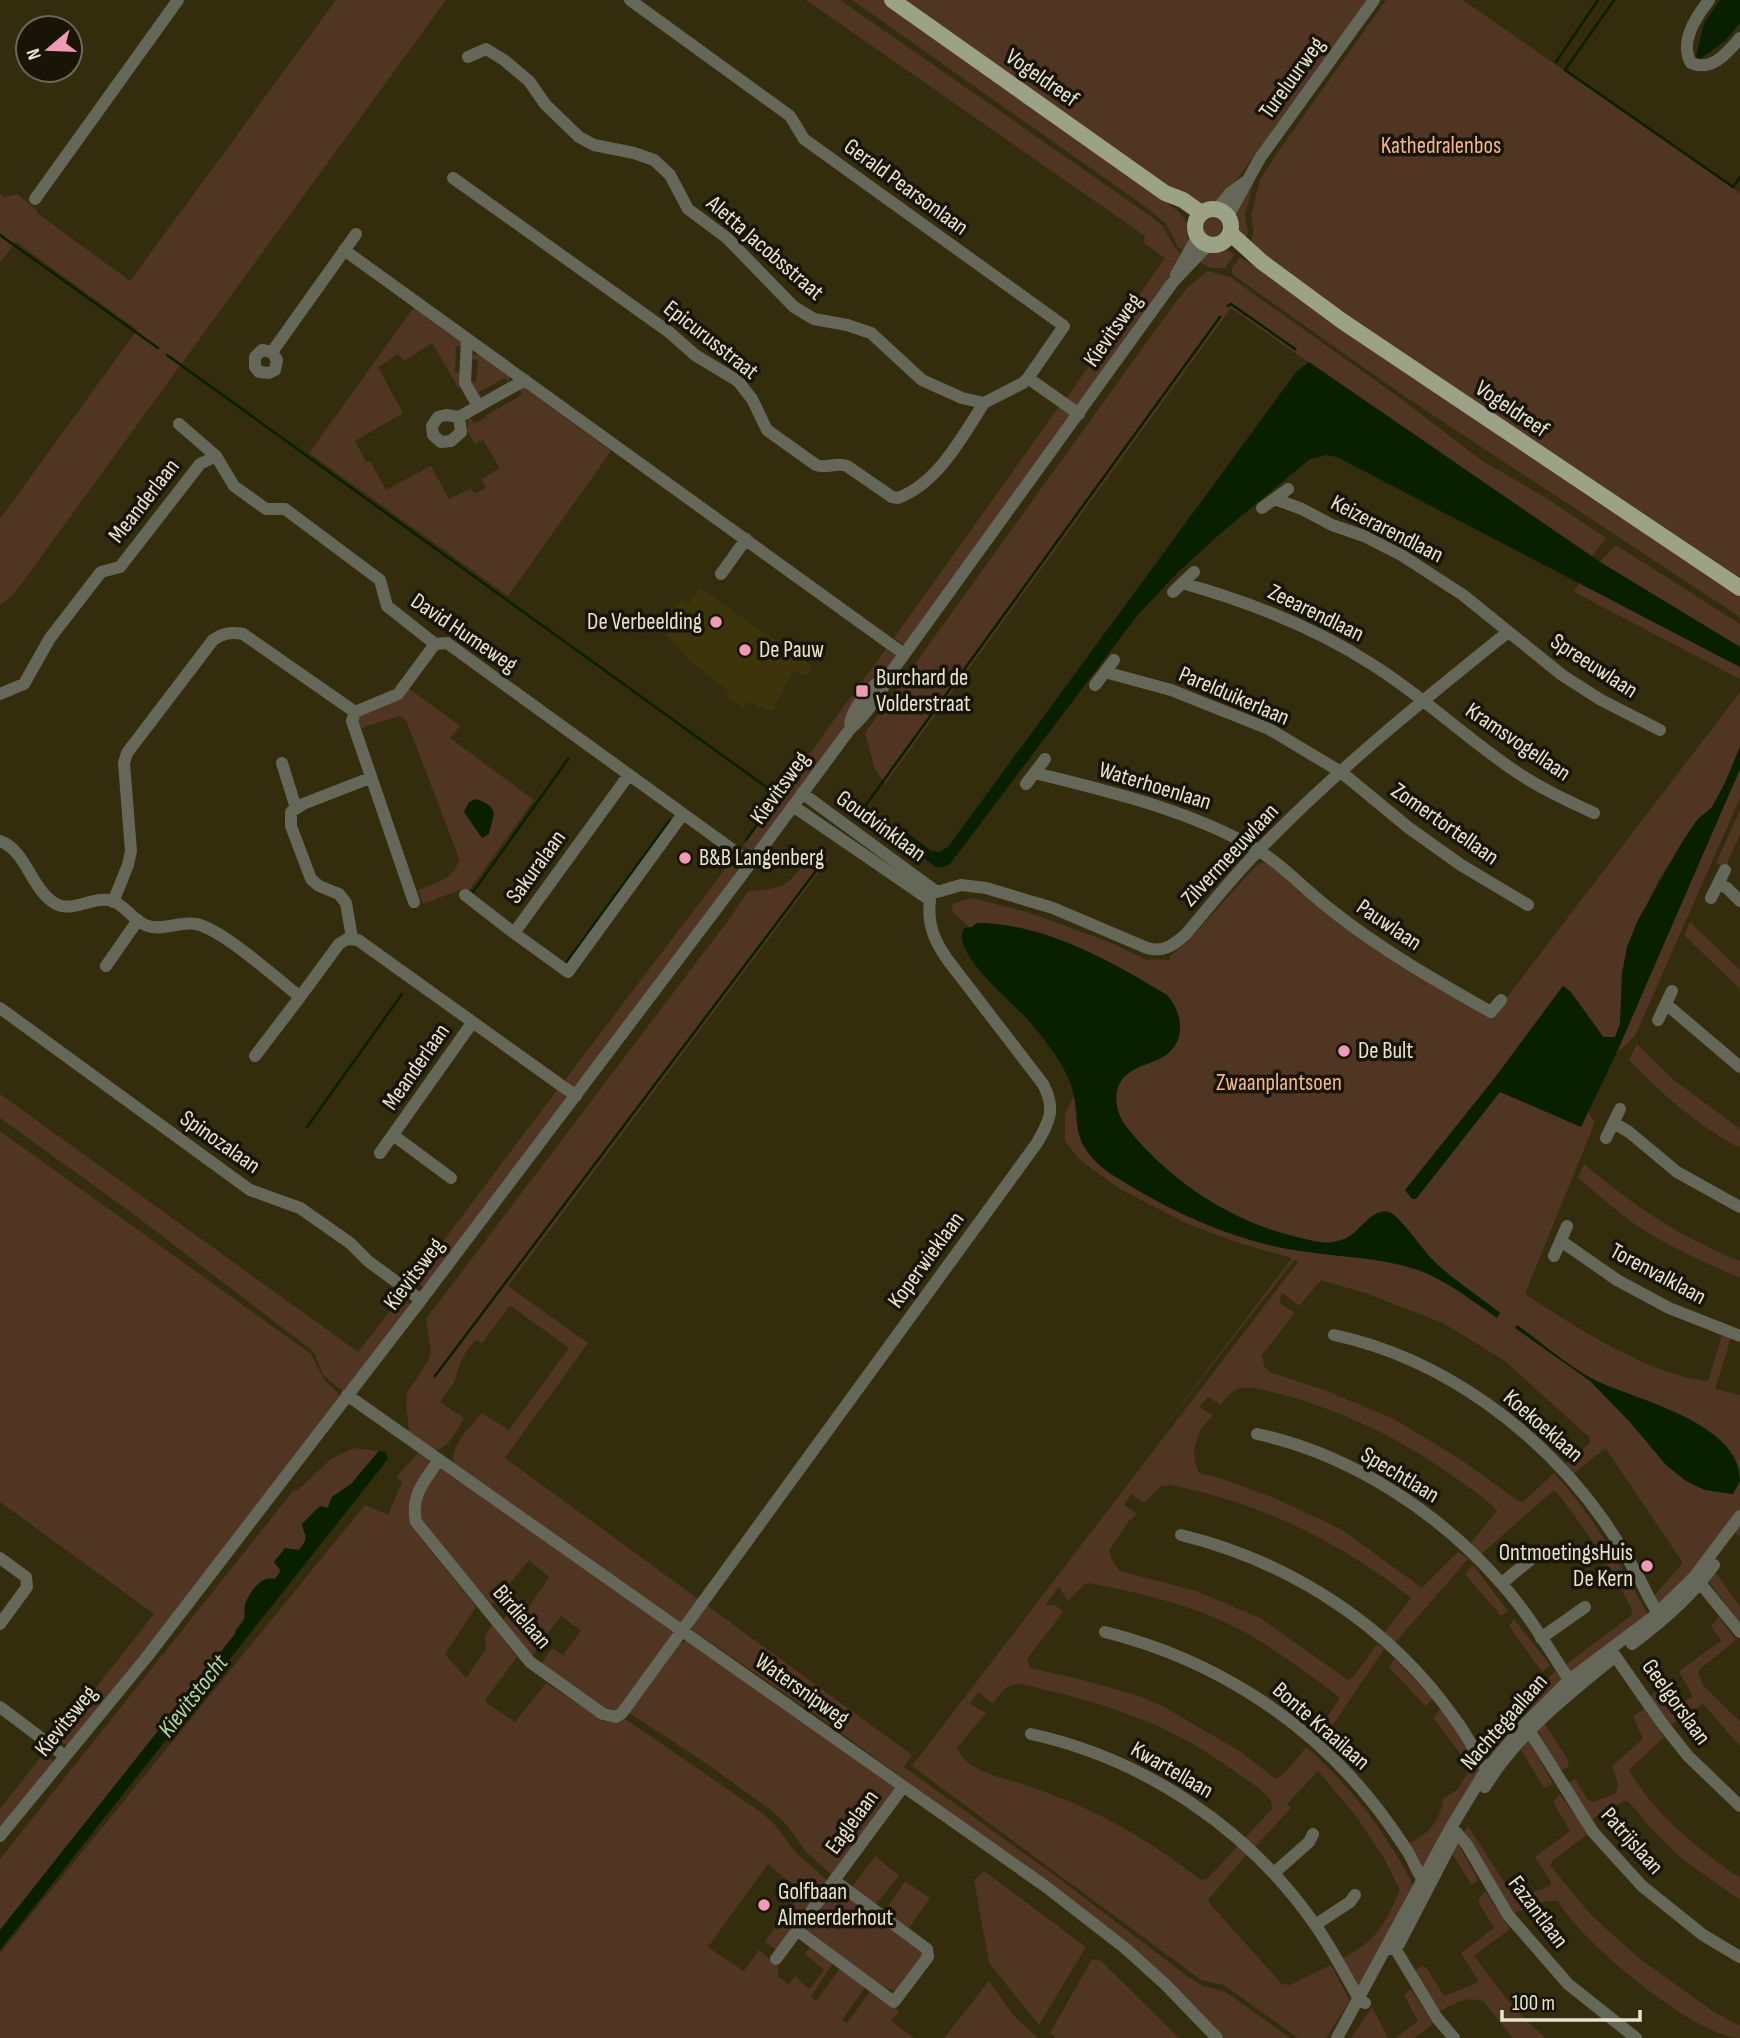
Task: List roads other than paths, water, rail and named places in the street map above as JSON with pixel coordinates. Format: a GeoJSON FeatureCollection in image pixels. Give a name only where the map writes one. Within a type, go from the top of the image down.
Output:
{"type":"FeatureCollection","features":[{"type":"Feature","properties":{"kind":"main road","name":"Vogeldreef"},"geometry":{"type":"LineString","coordinates":[[892,0],[1165,193],[1183,200],[1212,227],[1445,392],[1740,589]]}},
{"type":"Feature","properties":{"kind":"street"},"geometry":{"type":"LineString","coordinates":[[35,199],[178,0]]}},
{"type":"Feature","properties":{"kind":"street","name":"Gerald Pearsonlaan"},"geometry":{"type":"LineString","coordinates":[[630,0],[790,116],[804,139],[1064,326],[1028,378]]}},
{"type":"Feature","properties":{"kind":"street","name":"Tureluurweg"},"geometry":{"type":"LineString","coordinates":[[1212,227],[1230,193],[1245,182],[1374,0]]}},
{"type":"Feature","properties":{"kind":"street"},"geometry":{"type":"LineString","coordinates":[[1709,0],[1691,28],[1686,46],[1691,63],[1706,66],[1720,60],[1740,38]]}},
{"type":"Feature","properties":{"kind":"street","name":"Aletta Jacobsstraat"},"geometry":{"type":"LineString","coordinates":[[468,57],[486,49],[505,60],[529,81],[545,104],[579,137],[594,145],[654,160],[670,175],[688,209],[726,238],[794,307],[814,319],[871,333],[922,380],[962,398],[985,403]]}},
{"type":"Feature","properties":{"kind":"street","name":"Epicurusstraat"},"geometry":{"type":"LineString","coordinates":[[453,178],[669,332],[695,355],[738,381],[752,398],[767,430],[816,465],[847,466],[892,497],[898,498],[931,475],[956,448],[985,403]]}},
{"type":"Feature","properties":{"kind":"street","name":"Kievitsweg"},"geometry":{"type":"LineString","coordinates":[[0,1836],[146,1658],[576,1096],[884,686],[904,654],[1173,282],[1182,261],[1212,227]]}},
{"type":"Feature","properties":{"kind":"street"},"geometry":{"type":"LineString","coordinates":[[272,352],[355,234]]}},
{"type":"Feature","properties":{"kind":"street"},"geometry":{"type":"LineString","coordinates":[[344,250],[904,654]]}},
{"type":"Feature","properties":{"kind":"street"},"geometry":{"type":"LineString","coordinates":[[467,339],[465,383],[478,406]]}},
{"type":"Feature","properties":{"kind":"street"},"geometry":{"type":"LineString","coordinates":[[985,403],[1028,378],[1079,414]]}},
{"type":"Feature","properties":{"kind":"street"},"geometry":{"type":"LineString","coordinates":[[459,416],[525,380]]}},
{"type":"Feature","properties":{"kind":"street","name":"David Humeweg"},"geometry":{"type":"LineString","coordinates":[[179,424],[216,456],[234,486],[266,509],[285,509],[380,580],[387,606],[435,644],[447,643],[751,863]]}},
{"type":"Feature","properties":{"kind":"street","name":"Meanderlaan"},"geometry":{"type":"LineString","coordinates":[[0,694],[24,684],[50,638],[101,572],[120,567],[200,464],[216,456]]}},
{"type":"Feature","properties":{"kind":"street"},"geometry":{"type":"LineString","coordinates":[[1262,508],[1288,489]]}},
{"type":"Feature","properties":{"kind":"street","name":"Keizerarendlaan"},"geometry":{"type":"LineString","coordinates":[[1275,499],[1302,509],[1332,525],[1364,536],[1403,556],[1463,595],[1507,632]]}},
{"type":"Feature","properties":{"kind":"street"},"geometry":{"type":"LineString","coordinates":[[720,574],[746,539]]}},
{"type":"Feature","properties":{"kind":"street","name":"Zeearendlaan"},"geometry":{"type":"LineString","coordinates":[[1194,572],[1177,588],[1243,602],[1301,625],[1374,666],[1423,700]]}},
{"type":"Feature","properties":{"kind":"street"},"geometry":{"type":"LineString","coordinates":[[113,901],[128,865],[131,850],[124,763],[127,753],[213,640],[232,632],[243,634],[355,712]]}},
{"type":"Feature","properties":{"kind":"street","name":"Zilvermeeuwlaan"},"geometry":{"type":"LineString","coordinates":[[933,896],[961,885],[998,892],[1053,908],[1147,948],[1162,950],[1186,934],[1259,850],[1340,772],[1507,632]]}},
{"type":"Feature","properties":{"kind":"street","name":"Spreeuwlaan"},"geometry":{"type":"LineString","coordinates":[[1507,632],[1562,675],[1601,700],[1660,730]]}},
{"type":"Feature","properties":{"kind":"street"},"geometry":{"type":"LineString","coordinates":[[414,902],[352,721],[355,712],[398,694],[435,644]]}},
{"type":"Feature","properties":{"kind":"street"},"geometry":{"type":"LineString","coordinates":[[1096,685],[1114,660]]}},
{"type":"Feature","properties":{"kind":"street","name":"Parelduikerlaan"},"geometry":{"type":"LineString","coordinates":[[1105,672],[1171,691],[1269,729],[1340,772]]}},
{"type":"Feature","properties":{"kind":"street","name":"Kramsvogellaan"},"geometry":{"type":"LineString","coordinates":[[1423,700],[1520,774],[1558,797],[1594,813]]}},
{"type":"Feature","properties":{"kind":"street"},"geometry":{"type":"LineString","coordinates":[[1026,784],[1045,759]]}},
{"type":"Feature","properties":{"kind":"street"},"geometry":{"type":"LineString","coordinates":[[282,763],[296,808]]}},
{"type":"Feature","properties":{"kind":"street","name":"Zomertortellaan"},"geometry":{"type":"LineString","coordinates":[[1340,772],[1409,828],[1461,865],[1528,905]]}},
{"type":"Feature","properties":{"kind":"street","name":"Waterhoenlaan"},"geometry":{"type":"LineString","coordinates":[[1034,773],[1158,805],[1208,824],[1259,850]]}},
{"type":"Feature","properties":{"kind":"street","name":"Sakuralaan"},"geometry":{"type":"LineString","coordinates":[[465,895],[514,933],[628,776]]}},
{"type":"Feature","properties":{"kind":"street"},"geometry":{"type":"LineString","coordinates":[[255,1056],[339,944],[352,938],[346,903],[339,894],[319,886],[311,879],[291,826],[291,812],[370,778]]}},
{"type":"Feature","properties":{"kind":"street","name":"Goudvinklaan"},"geometry":{"type":"LineString","coordinates":[[802,793],[933,896]]}},
{"type":"Feature","properties":{"kind":"street","name":"Goudvinklaan"},"geometry":{"type":"LineString","coordinates":[[793,806],[933,896]]}},
{"type":"Feature","properties":{"kind":"street"},"geometry":{"type":"LineString","coordinates":[[514,933],[568,972],[683,814]]}},
{"type":"Feature","properties":{"kind":"street"},"geometry":{"type":"LineString","coordinates":[[0,841],[17,855],[47,898],[59,906],[73,906],[92,900],[113,901],[147,926],[162,928],[193,923],[212,929],[300,997]]}},
{"type":"Feature","properties":{"kind":"street","name":"Pauwlaan"},"geometry":{"type":"LineString","coordinates":[[1259,850],[1331,910],[1428,977],[1491,1012],[1501,1000]]}},
{"type":"Feature","properties":{"kind":"street"},"geometry":{"type":"LineString","coordinates":[[1711,898],[1725,870]]}},
{"type":"Feature","properties":{"kind":"street"},"geometry":{"type":"LineString","coordinates":[[1718,884],[1727,888],[1740,901]]}},
{"type":"Feature","properties":{"kind":"street","name":"Koperwieklaan"},"geometry":{"type":"LineString","coordinates":[[682,1632],[1049,1123],[1051,1108],[1043,1084],[934,939],[928,912],[933,896]]}},
{"type":"Feature","properties":{"kind":"street"},"geometry":{"type":"LineString","coordinates":[[106,967],[138,920]]}},
{"type":"Feature","properties":{"kind":"street","name":"Meanderlaan"},"geometry":{"type":"LineString","coordinates":[[352,938],[362,942],[576,1096]]}},
{"type":"Feature","properties":{"kind":"street"},"geometry":{"type":"LineString","coordinates":[[1658,1020],[1672,991]]}},
{"type":"Feature","properties":{"kind":"street"},"geometry":{"type":"LineString","coordinates":[[1666,1004],[1740,1067]]}},
{"type":"Feature","properties":{"kind":"street","name":"Spinozalaan"},"geometry":{"type":"LineString","coordinates":[[0,1008],[250,1190],[300,1208],[350,1243],[368,1261],[421,1300]]}},
{"type":"Feature","properties":{"kind":"street","name":"Meanderlaan"},"geometry":{"type":"LineString","coordinates":[[380,1153],[472,1023]]}},
{"type":"Feature","properties":{"kind":"street"},"geometry":{"type":"LineString","coordinates":[[1606,1138],[1620,1109]]}},
{"type":"Feature","properties":{"kind":"street"},"geometry":{"type":"LineString","coordinates":[[1614,1123],[1629,1132],[1677,1172],[1740,1207]]}},
{"type":"Feature","properties":{"kind":"street","name":"Meanderlaan"},"geometry":{"type":"LineString","coordinates":[[393,1135],[451,1178]]}},
{"type":"Feature","properties":{"kind":"street"},"geometry":{"type":"LineString","coordinates":[[1554,1256],[1567,1226]]}},
{"type":"Feature","properties":{"kind":"street","name":"Torenvalklaan"},"geometry":{"type":"LineString","coordinates":[[1561,1241],[1617,1280],[1669,1308],[1740,1336]]}},
{"type":"Feature","properties":{"kind":"street","name":"Koekoeklaan"},"geometry":{"type":"LineString","coordinates":[[1334,1335],[1390,1351],[1459,1385],[1528,1438],[1571,1477],[1588,1499],[1661,1616]]}},
{"type":"Feature","properties":{"kind":"street","name":"Watersnipweg"},"geometry":{"type":"LineString","coordinates":[[347,1395],[1045,1886],[1125,1948],[1166,1985],[1217,2038]]}},
{"type":"Feature","properties":{"kind":"street","name":"Spechtlaan"},"geometry":{"type":"LineString","coordinates":[[1257,1434],[1283,1440],[1323,1455],[1373,1480],[1410,1502],[1453,1535],[1502,1583],[1571,1686]]}},
{"type":"Feature","properties":{"kind":"street","name":"Birdielaan"},"geometry":{"type":"LineString","coordinates":[[439,1460],[418,1490],[414,1502],[416,1522],[530,1662],[550,1677],[603,1714],[616,1717],[622,1713],[682,1632]]}},
{"type":"Feature","properties":{"kind":"street","name":"Nachtegaallaan"},"geometry":{"type":"LineString","coordinates":[[1698,1580],[1740,1516]]}},
{"type":"Feature","properties":{"kind":"street","name":"Nachtegaallaan"},"geometry":{"type":"LineString","coordinates":[[1338,2038],[1352,2023],[1425,1883],[1488,1773],[1527,1728],[1571,1686],[1661,1616],[1698,1580],[1740,1527]]}},
{"type":"Feature","properties":{"kind":"street"},"geometry":{"type":"LineString","coordinates":[[1181,1535],[1255,1558],[1301,1580],[1349,1611],[1391,1646],[1422,1678],[1455,1719],[1488,1773]]}},
{"type":"Feature","properties":{"kind":"street"},"geometry":{"type":"LineString","coordinates":[[1502,1583],[1541,1551]]}},
{"type":"Feature","properties":{"kind":"street"},"geometry":{"type":"LineString","coordinates":[[0,1558],[26,1577],[27,1587],[0,1623]]}},
{"type":"Feature","properties":{"kind":"street"},"geometry":{"type":"LineString","coordinates":[[1698,1580],[1740,1632]]}},
{"type":"Feature","properties":{"kind":"street"},"geometry":{"type":"LineString","coordinates":[[1541,1638],[1585,1607]]}},
{"type":"Feature","properties":{"kind":"street","name":"Bonte Kraailaan"},"geometry":{"type":"LineString","coordinates":[[1105,1632],[1148,1643],[1202,1666],[1229,1680],[1291,1721],[1352,1778],[1379,1810],[1425,1883]]}},
{"type":"Feature","properties":{"kind":"street","name":"Geelgorslaan"},"geometry":{"type":"LineString","coordinates":[[1614,1653],[1688,1756],[1740,1806]]}},
{"type":"Feature","properties":{"kind":"street"},"geometry":{"type":"LineString","coordinates":[[0,1707],[65,1756]]}},
{"type":"Feature","properties":{"kind":"street","name":"Patrijslaan"},"geometry":{"type":"LineString","coordinates":[[1527,1728],[1593,1832],[1642,1886],[1703,1935],[1740,1957]]}},
{"type":"Feature","properties":{"kind":"street","name":"Kwartellaan"},"geometry":{"type":"LineString","coordinates":[[1031,1734],[1070,1743],[1158,1782],[1230,1831],[1274,1873],[1315,1925],[1362,2001]]}},
{"type":"Feature","properties":{"kind":"street","name":"Eaglelaan"},"geometry":{"type":"LineString","coordinates":[[776,1959],[903,1787]]}},
{"type":"Feature","properties":{"kind":"street","name":"Fazantlaan"},"geometry":{"type":"LineString","coordinates":[[1454,1831],[1508,1915],[1568,1984],[1636,2038]]}},
{"type":"Feature","properties":{"kind":"street"},"geometry":{"type":"LineString","coordinates":[[1274,1873],[1309,1842],[1313,1834]]}},
{"type":"Feature","properties":{"kind":"street","name":"Eaglelaan"},"geometry":{"type":"LineString","coordinates":[[798,1931],[894,2002],[913,1978],[928,1957],[927,1949],[835,1881]]}},
{"type":"Feature","properties":{"kind":"street"},"geometry":{"type":"LineString","coordinates":[[1315,1925],[1350,1902],[1355,1895]]}},
{"type":"Feature","properties":{"kind":"street"},"geometry":{"type":"LineString","coordinates":[[1392,1949],[1437,2018],[1454,2038]]}},
{"type":"Feature","properties":{"kind":"water"},"geometry":{"type":"Polygon","coordinates":[[[1720,0],[1740,0],[1740,23],[1725,41],[1700,59],[1696,57],[1704,23],[1720,0]]]}},
{"type":"Feature","properties":{"kind":"water"},"geometry":{"type":"Polygon","coordinates":[[[1309,362],[1600,562],[1740,647],[1740,667],[1337,457],[1327,455],[1310,459],[1221,533],[1178,572],[1136,617],[950,864],[936,867],[887,833],[891,826],[896,824],[931,851],[939,852],[948,847],[1297,371],[1309,362]]]}},
{"type":"Feature","properties":{"kind":"water"},"geometry":{"type":"Polygon","coordinates":[[[1740,747],[1740,769],[1616,1054],[1581,1127],[1500,1092],[1416,1199],[1412,1199],[1405,1190],[1493,1080],[1563,986],[1570,991],[1603,1037],[1615,1037],[1620,1024],[1622,974],[1627,947],[1638,920],[1681,844],[1697,820],[1712,807],[1740,747]]]}},
{"type":"Feature","properties":{"kind":"water"},"geometry":{"type":"Polygon","coordinates":[[[477,799],[490,806],[494,813],[489,834],[482,838],[464,812],[469,802],[477,799]]]}},
{"type":"Feature","properties":{"kind":"water"},"geometry":{"type":"Polygon","coordinates":[[[977,923],[1027,929],[1076,946],[1167,995],[1177,1011],[1179,1037],[1169,1052],[1161,1058],[1135,1069],[1125,1077],[1120,1083],[1116,1099],[1120,1115],[1129,1130],[1164,1167],[1184,1183],[1252,1223],[1320,1242],[1344,1239],[1373,1215],[1385,1211],[1391,1213],[1429,1256],[1500,1313],[1497,1318],[1468,1297],[1426,1273],[1401,1265],[1278,1247],[1234,1235],[1172,1209],[1105,1170],[1082,1143],[1071,1085],[1059,1061],[1031,1023],[986,978],[966,951],[962,939],[964,928],[977,923]]]}},
{"type":"Feature","properties":{"kind":"water"},"geometry":{"type":"Polygon","coordinates":[[[1517,1325],[1562,1360],[1591,1378],[1679,1414],[1722,1442],[1735,1459],[1740,1480],[1733,1494],[1705,1490],[1686,1481],[1666,1465],[1590,1381],[1515,1328],[1517,1325]]]}},
{"type":"Feature","properties":{"kind":"water","name":"Kievitstocht"},"geometry":{"type":"Polygon","coordinates":[[[379,1451],[386,1452],[388,1459],[0,1950],[0,1930],[235,1634],[245,1617],[248,1597],[261,1582],[275,1579],[281,1571],[274,1562],[285,1548],[299,1550],[305,1542],[302,1524],[320,1506],[328,1508],[332,1497],[351,1484],[379,1451]]]}},
{"type":"Feature","properties":{"kind":"waterway"},"geometry":{"type":"LineString","coordinates":[[1556,62],[1598,0]]}},
{"type":"Feature","properties":{"kind":"waterway"},"geometry":{"type":"LineString","coordinates":[[1614,0],[1565,70],[1733,187],[1740,177]]}},
{"type":"Feature","properties":{"kind":"waterway"},"geometry":{"type":"LineString","coordinates":[[0,235],[158,348]]}},
{"type":"Feature","properties":{"kind":"waterway"},"geometry":{"type":"LineString","coordinates":[[1228,306],[1231,304],[1295,349]]}},
{"type":"Feature","properties":{"kind":"waterway"},"geometry":{"type":"LineString","coordinates":[[860,813],[1220,317]]}},
{"type":"Feature","properties":{"kind":"waterway"},"geometry":{"type":"LineString","coordinates":[[167,355],[776,794],[777,797],[746,840]]}},
{"type":"Feature","properties":{"kind":"waterway"},"geometry":{"type":"LineString","coordinates":[[473,892],[568,759]]}},
{"type":"Feature","properties":{"kind":"waterway"},"geometry":{"type":"LineString","coordinates":[[864,809],[883,823]]}},
{"type":"Feature","properties":{"kind":"waterway"},"geometry":{"type":"LineString","coordinates":[[566,963],[670,820]]}},
{"type":"Feature","properties":{"kind":"waterway"},"geometry":{"type":"LineString","coordinates":[[435,1376],[825,859]]}},
{"type":"Feature","properties":{"kind":"waterway"},"geometry":{"type":"LineString","coordinates":[[307,1127],[402,994]]}},
{"type":"Feature","properties":{"kind":"place","name":"De Verbeelding"},"geometry":{"type":"Point","coordinates":[716,622]}},
{"type":"Feature","properties":{"kind":"place","name":"De Pauw"},"geometry":{"type":"Point","coordinates":[745,650]}},
{"type":"Feature","properties":{"kind":"place","name":"Burchard de Volderstraat"},"geometry":{"type":"Point","coordinates":[862,691]}},
{"type":"Feature","properties":{"kind":"place","name":"B&B Langenberg"},"geometry":{"type":"Point","coordinates":[685,858]}},
{"type":"Feature","properties":{"kind":"place","name":"De Bult"},"geometry":{"type":"Point","coordinates":[1344,1051]}},
{"type":"Feature","properties":{"kind":"place","name":"OntmoetingsHuis De Kern"},"geometry":{"type":"Point","coordinates":[1647,1566]}},
{"type":"Feature","properties":{"kind":"place","name":"Golfbaan Almeerderhout"},"geometry":{"type":"Point","coordinates":[764,1905]}},
{"type":"Feature","properties":{"kind":"park label","name":"Kathedralenbos"},"geometry":{"type":"Point","coordinates":[1441,146]}},
{"type":"Feature","properties":{"kind":"park label","name":"Zwaanplantsoen"},"geometry":{"type":"Point","coordinates":[1279,1083]}}]}
